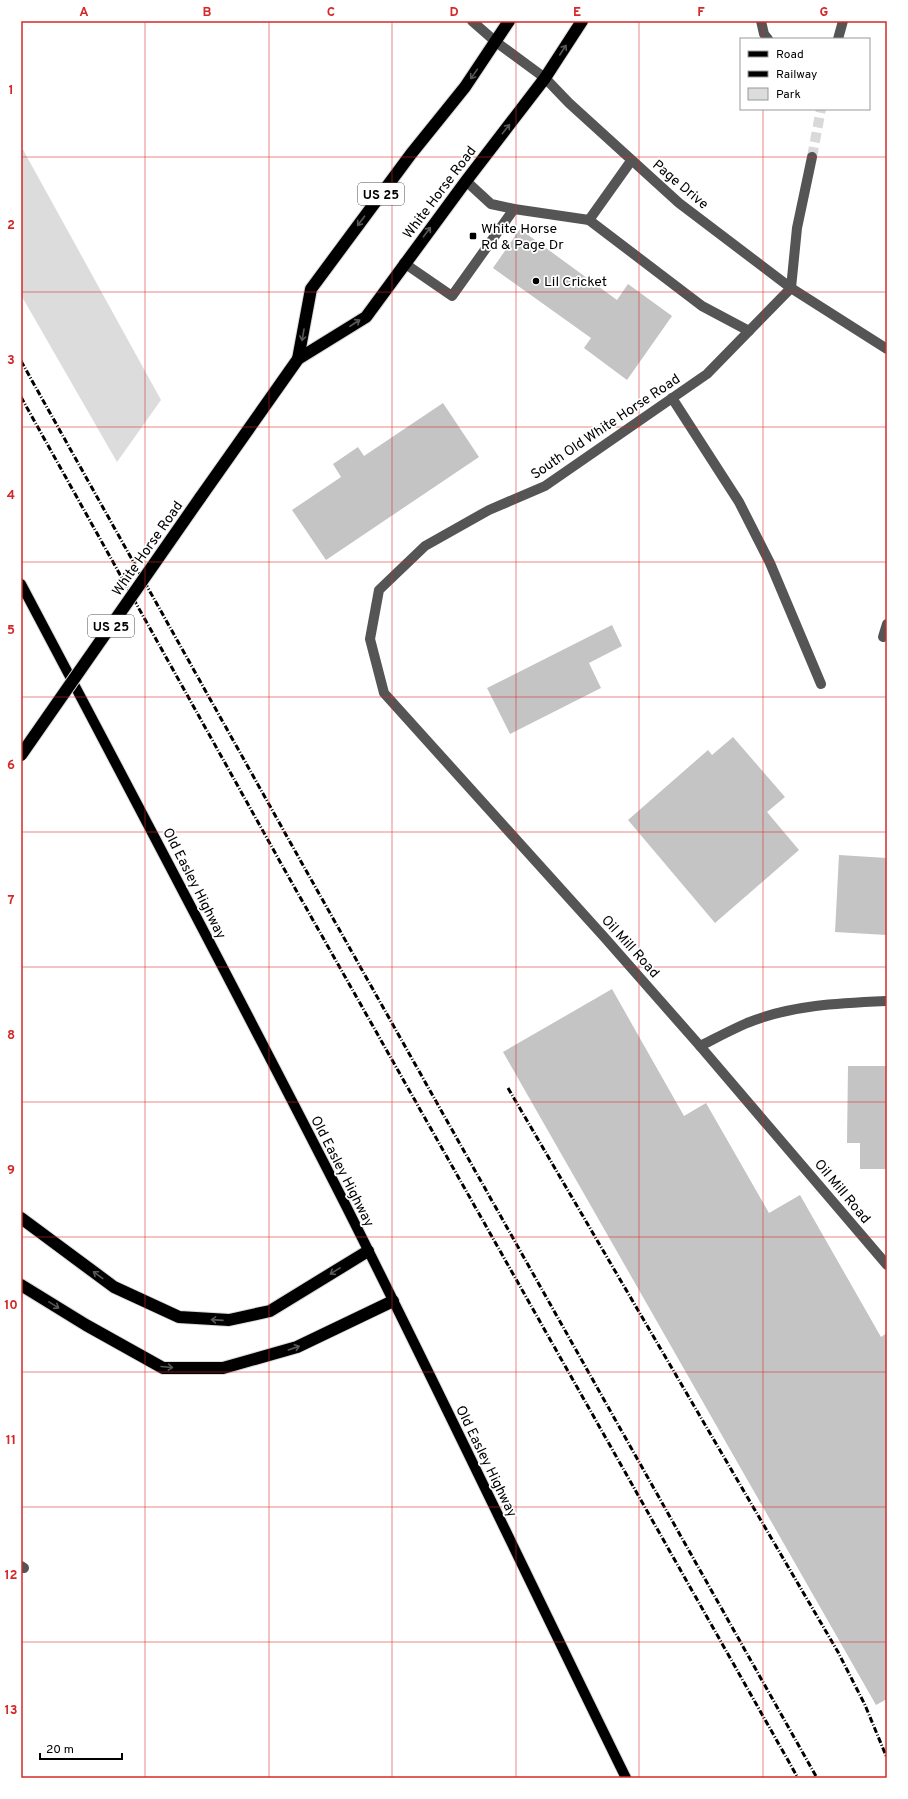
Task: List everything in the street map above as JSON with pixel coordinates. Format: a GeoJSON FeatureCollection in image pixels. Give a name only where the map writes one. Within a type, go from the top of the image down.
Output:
{"type":"FeatureCollection","features":[{"type":"Feature","properties":{"kind":"highway","name":"White Horse Road"},"geometry":{"type":"LineString","coordinates":[[298,360],[311,289],[411,154],[465,87],[509,21]]}},
{"type":"Feature","properties":{"kind":"highway","name":"White Horse Road"},"geometry":{"type":"LineString","coordinates":[[21,755],[298,360],[366,316],[404,263],[545,78],[582,21]]}},
{"type":"Feature","properties":{"kind":"highway"},"geometry":{"type":"LineString","coordinates":[[21,1218],[114,1286],[179,1317],[229,1320],[270,1311],[368,1251]]}},
{"type":"Feature","properties":{"kind":"highway"},"geometry":{"type":"LineString","coordinates":[[21,1284],[86,1325],[162,1368],[223,1368],[297,1347],[392,1301]]}},
{"type":"Feature","properties":{"kind":"main road","name":"Old Easley Highway"},"geometry":{"type":"LineString","coordinates":[[21,584],[169,863],[368,1251],[626,1778]]}},
{"type":"Feature","properties":{"kind":"street","name":"Page Drive"},"geometry":{"type":"LineString","coordinates":[[472,21],[496,42],[545,78],[568,103],[679,203],[791,288],[887,349]]}},
{"type":"Feature","properties":{"kind":"street"},"geometry":{"type":"LineString","coordinates":[[761,21],[764,34],[767,38]]}},
{"type":"Feature","properties":{"kind":"street"},"geometry":{"type":"LineString","coordinates":[[838,38],[843,21]]}},
{"type":"Feature","properties":{"kind":"street"},"geometry":{"type":"LineString","coordinates":[[791,288],[797,228],[812,157]]}},
{"type":"Feature","properties":{"kind":"street"},"geometry":{"type":"LineString","coordinates":[[589,220],[631,161]]}},
{"type":"Feature","properties":{"kind":"street"},"geometry":{"type":"LineString","coordinates":[[466,181],[491,204],[514,209],[589,220],[702,306],[749,331]]}},
{"type":"Feature","properties":{"kind":"street"},"geometry":{"type":"LineString","coordinates":[[404,263],[452,296],[514,209]]}},
{"type":"Feature","properties":{"kind":"street","name":"South Old White Horse Road"},"geometry":{"type":"LineString","coordinates":[[370,639],[379,590],[425,546],[489,510],[545,486],[707,374],[791,288]]}},
{"type":"Feature","properties":{"kind":"street"},"geometry":{"type":"LineString","coordinates":[[672,398],[739,502],[770,563],[822,684]]}},
{"type":"Feature","properties":{"kind":"street"},"geometry":{"type":"LineString","coordinates":[[883,637],[887,624]]}},
{"type":"Feature","properties":{"kind":"street","name":"Oil Mill Road"},"geometry":{"type":"LineString","coordinates":[[370,639],[384,694],[600,932],[700,1046],[887,1265]]}},
{"type":"Feature","properties":{"kind":"street"},"geometry":{"type":"LineString","coordinates":[[700,1046],[747,1023],[774,1014],[835,1004],[887,1001]]}},
{"type":"Feature","properties":{"kind":"green space"},"geometry":{"type":"Polygon","coordinates":[[[21,146],[161,400],[117,462],[21,295],[21,146]]]}},
{"type":"Feature","properties":{"kind":"building"},"geometry":{"type":"Polygon","coordinates":[[[520,229],[617,300],[628,284],[672,316],[627,380],[584,348],[591,338],[493,268],[520,229]]]}},
{"type":"Feature","properties":{"kind":"building"},"geometry":{"type":"Polygon","coordinates":[[[443,403],[479,457],[326,560],[292,510],[341,477],[333,464],[358,447],[364,456],[443,403]]]}},
{"type":"Feature","properties":{"kind":"building"},"geometry":{"type":"Polygon","coordinates":[[[612,625],[622,646],[589,663],[601,688],[510,734],[487,688],[612,625]]]}},
{"type":"Feature","properties":{"kind":"building"},"geometry":{"type":"Polygon","coordinates":[[[733,737],[785,797],[767,812],[799,850],[715,923],[628,820],[708,750],[712,755],[733,737]]]}},
{"type":"Feature","properties":{"kind":"building"},"geometry":{"type":"Polygon","coordinates":[[[839,855],[887,858],[887,935],[835,932],[839,855]]]}},
{"type":"Feature","properties":{"kind":"building"},"geometry":{"type":"Polygon","coordinates":[[[612,989],[684,1116],[706,1103],[769,1213],[800,1195],[881,1337],[887,1333],[887,1699],[876,1705],[503,1052],[612,989]]]}},
{"type":"Feature","properties":{"kind":"building"},"geometry":{"type":"Polygon","coordinates":[[[848,1066],[887,1066],[887,1169],[860,1169],[860,1143],[847,1143],[848,1066]]]}},
{"type":"Feature","properties":{"kind":"tunnel"},"geometry":{"type":"LineString","coordinates":[[812,157],[821,110]]}},
{"type":"Feature","properties":{"kind":"railway"},"geometry":{"type":"LineString","coordinates":[[21,361],[817,1778]]}},
{"type":"Feature","properties":{"kind":"railway"},"geometry":{"type":"LineString","coordinates":[[21,397],[283,867],[798,1778]]}},
{"type":"Feature","properties":{"kind":"railway"},"geometry":{"type":"LineString","coordinates":[[508,1088],[838,1652],[865,1705],[887,1758]]}},
{"type":"Feature","properties":{"kind":"place","name":"White Horse Rd & Page Dr"},"geometry":{"type":"Point","coordinates":[473,236]}},
{"type":"Feature","properties":{"kind":"place","name":"Lil Cricket"},"geometry":{"type":"Point","coordinates":[536,281]}}]}
